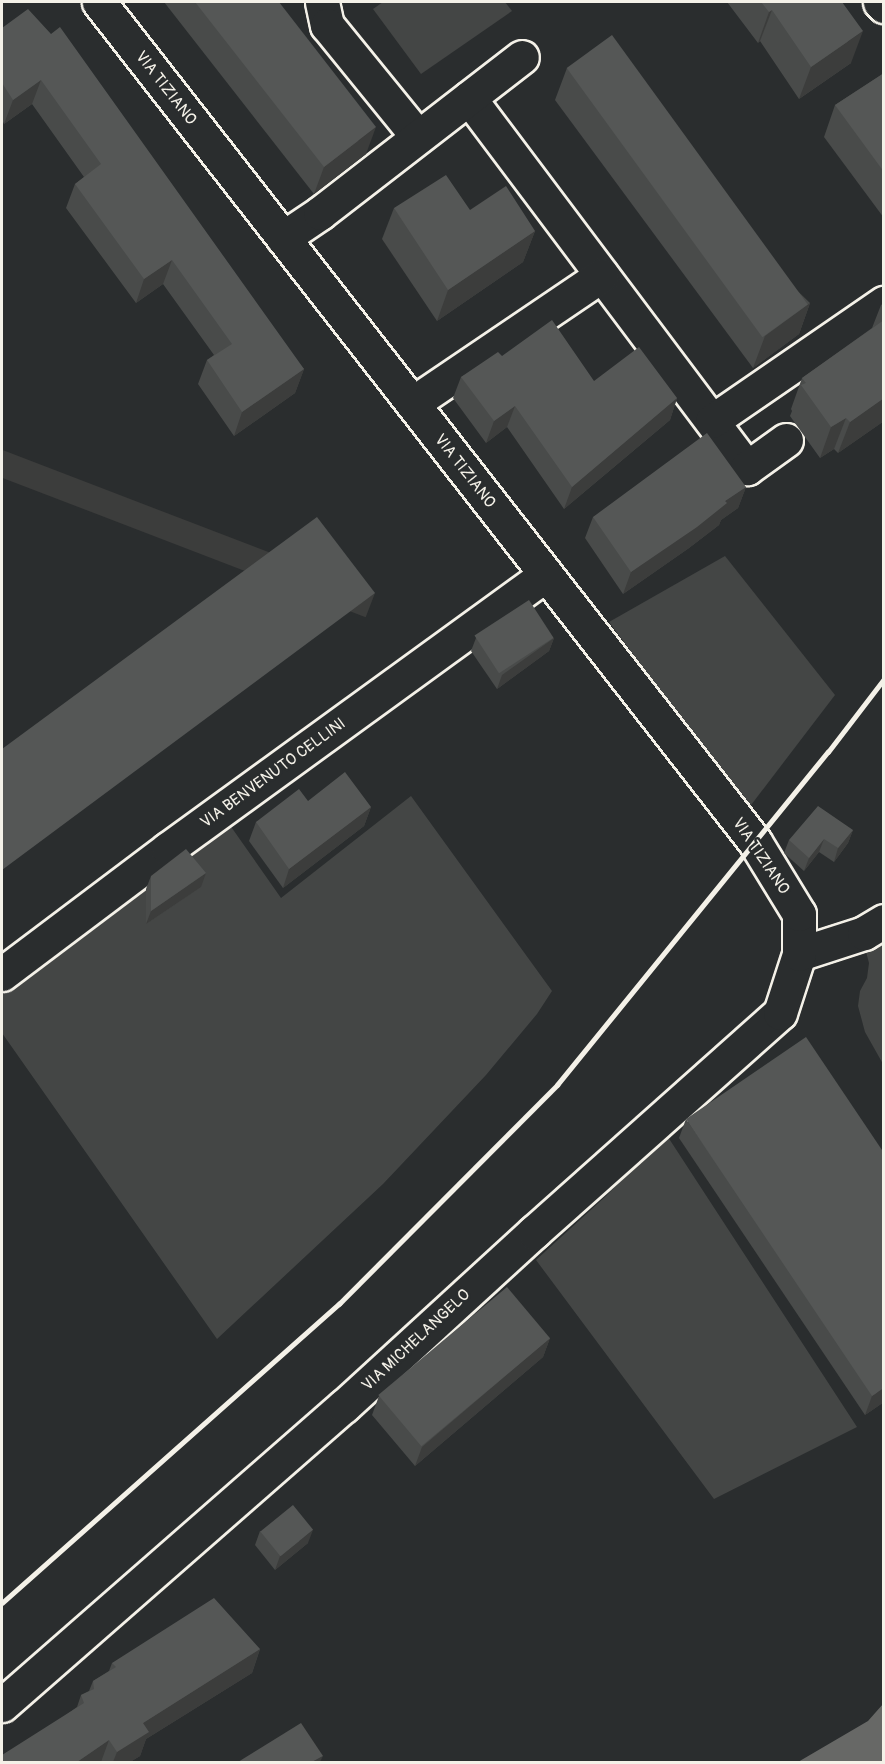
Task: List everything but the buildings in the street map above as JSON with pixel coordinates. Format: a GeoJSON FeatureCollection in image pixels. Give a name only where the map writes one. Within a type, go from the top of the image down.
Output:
{"type":"FeatureCollection","features":[{"type":"Feature","properties":{"kind":"street","name":"VIA TIZIANO"},"geometry":{"type":"LineString","coordinates":[[99,2],[755,842],[799,914],[799,954]]}},
{"type":"Feature","properties":{"kind":"street"},"geometry":{"type":"LineString","coordinates":[[322,2],[327,25],[418,137]]}},
{"type":"Feature","properties":{"kind":"street"},"geometry":{"type":"LineString","coordinates":[[880,2],[884,6]]}},
{"type":"Feature","properties":{"kind":"street"},"geometry":{"type":"LineString","coordinates":[[283,238],[320,213],[522,57]]}},
{"type":"Feature","properties":{"kind":"street"},"geometry":{"type":"LineString","coordinates":[[469,98],[747,468],[786,440]]}},
{"type":"Feature","properties":{"kind":"street"},"geometry":{"type":"LineString","coordinates":[[413,404],[602,275]]}},
{"type":"Feature","properties":{"kind":"street"},"geometry":{"type":"LineString","coordinates":[[712,421],[884,303]]}},
{"type":"Feature","properties":{"kind":"street","name":"VIA BENVENUTO CELLINI"},"geometry":{"type":"LineString","coordinates":[[2,974],[178,842],[546,574]]}},
{"type":"Feature","properties":{"kind":"street"},"geometry":{"type":"LineString","coordinates":[[799,954],[864,933],[884,921]]}},
{"type":"Feature","properties":{"kind":"street","name":"VIA MICHELANGELO"},"geometry":{"type":"LineString","coordinates":[[2,1705],[344,1406],[542,1224],[780,1013],[799,954]]}},
{"type":"Feature","properties":{"kind":"shaded area"},"geometry":{"type":"Polygon","coordinates":[[[383,2],[505,2],[512,11],[421,74],[373,9],[383,2]]]}},
{"type":"Feature","properties":{"kind":"shaded area"},"geometry":{"type":"Polygon","coordinates":[[[725,556],[835,695],[748,809],[609,622],[725,556]]]}},
{"type":"Feature","properties":{"kind":"shaded area"},"geometry":{"type":"Polygon","coordinates":[[[411,796],[552,991],[537,1014],[486,1075],[383,1184],[217,1339],[2,1033],[2,991],[211,839],[227,821],[281,898],[411,796]]]}},
{"type":"Feature","properties":{"kind":"shaded area"},"geometry":{"type":"Polygon","coordinates":[[[883,935],[883,1064],[865,1032],[858,1006],[869,963],[865,948],[883,935]]]}},
{"type":"Feature","properties":{"kind":"shaded area"},"geometry":{"type":"Polygon","coordinates":[[[666,1134],[857,1427],[714,1499],[536,1260],[606,1196],[666,1134]]]}},
{"type":"Feature","properties":{"kind":"shaded area"},"geometry":{"type":"Polygon","coordinates":[[[883,1704],[883,1762],[798,1762],[868,1721],[883,1704]]]}},
{"type":"Feature","properties":{"kind":"railway"},"geometry":{"type":"LineString","coordinates":[[2,1603],[339,1304],[557,1085],[828,752],[884,679]]}}]}
